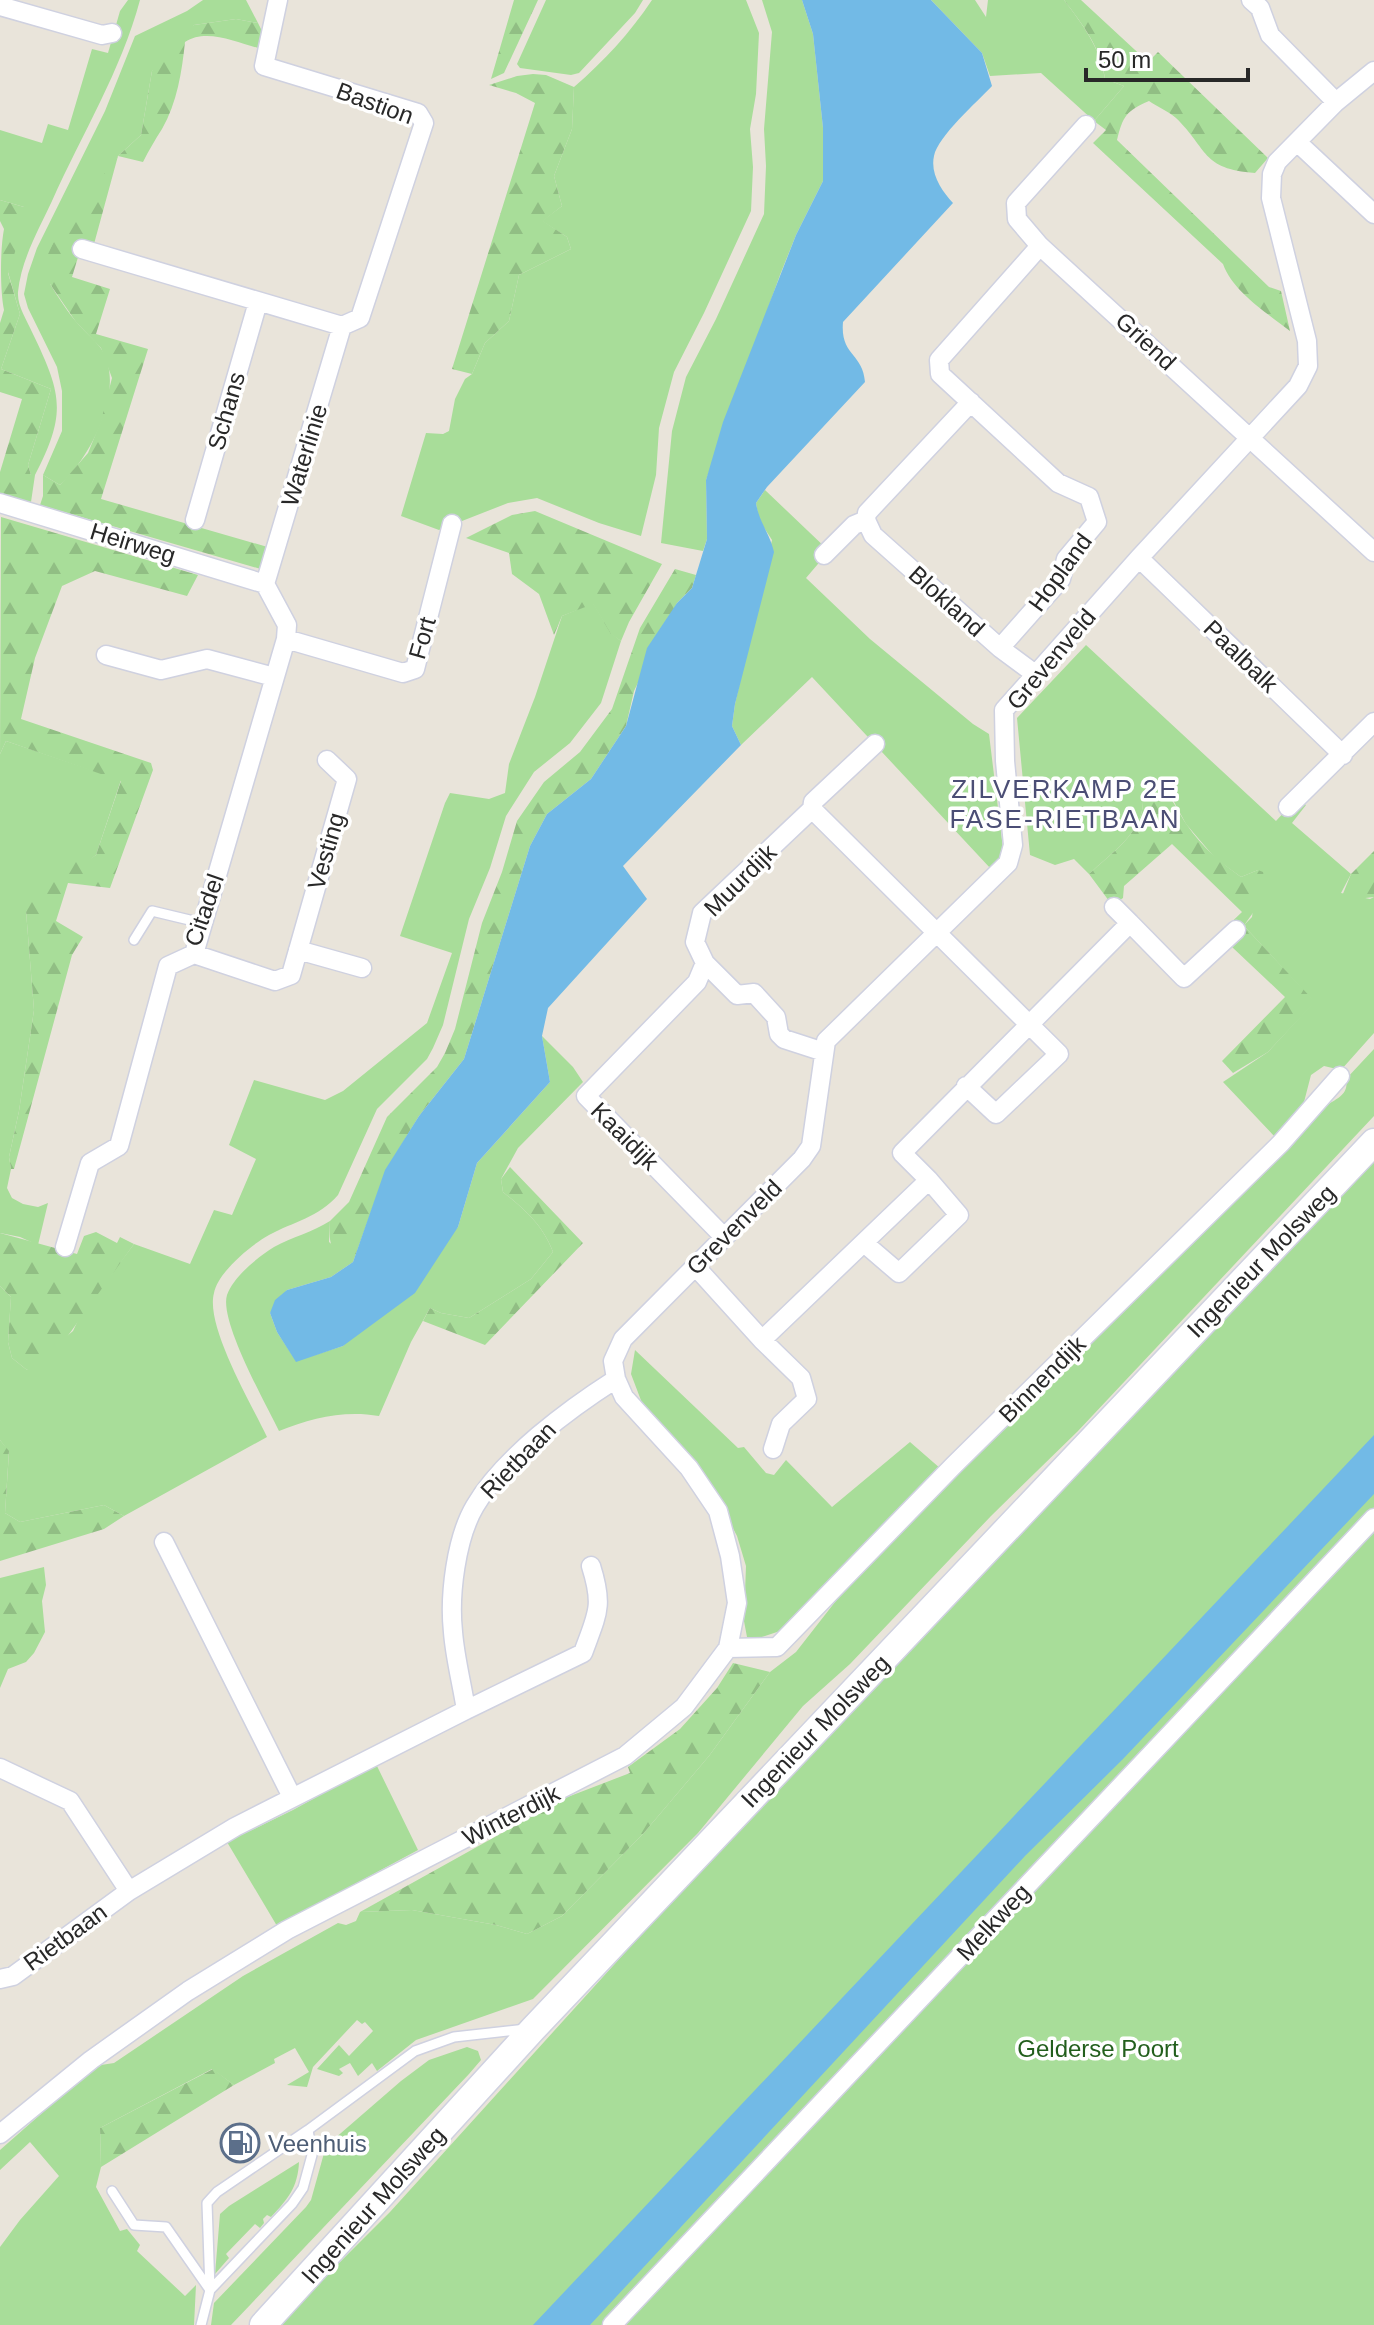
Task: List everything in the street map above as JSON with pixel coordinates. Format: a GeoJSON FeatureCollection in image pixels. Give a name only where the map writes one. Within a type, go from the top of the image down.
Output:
{"type":"FeatureCollection","features":[{"type":"Feature","properties":{"kind":"main road","name":"Ingenieur Molsweg"},"geometry":{"type":"LineString","coordinates":[[263,2325],[533,2029],[1374,1142]]}},
{"type":"Feature","properties":{"kind":"street","name":"Bastion"},"geometry":{"type":"LineString","coordinates":[[278,0],[264,66],[418,113],[424,123],[360,318],[342,326]]}},
{"type":"Feature","properties":{"kind":"street"},"geometry":{"type":"LineString","coordinates":[[1259,3],[1270,35],[1336,102]]}},
{"type":"Feature","properties":{"kind":"street"},"geometry":{"type":"LineString","coordinates":[[0,6],[102,35],[112,33]]}},
{"type":"Feature","properties":{"kind":"street","name":"Grevenveld"},"geometry":{"type":"LineString","coordinates":[[615,1370],[623,1339],[802,1159],[811,1146],[826,1041],[1008,863],[1013,845],[1004,710],[1298,386],[1308,366],[1307,341],[1271,198],[1272,174],[1277,162],[1336,102],[1374,71]]}},
{"type":"Feature","properties":{"kind":"street","name":"Griend"},"geometry":{"type":"LineString","coordinates":[[1086,125],[1016,203],[1017,219],[1040,246],[1374,552]]}},
{"type":"Feature","properties":{"kind":"street"},"geometry":{"type":"LineString","coordinates":[[1297,142],[1374,214]]}},
{"type":"Feature","properties":{"kind":"street"},"geometry":{"type":"LineString","coordinates":[[824,555],[854,525],[866,520],[867,513],[971,402],[940,374],[939,360],[1040,246]]}},
{"type":"Feature","properties":{"kind":"street"},"geometry":{"type":"LineString","coordinates":[[82,249],[342,326]]}},
{"type":"Feature","properties":{"kind":"street","name":"Schans"},"geometry":{"type":"LineString","coordinates":[[195,520],[258,302]]}},
{"type":"Feature","properties":{"kind":"street","name":"Waterlinie"},"geometry":{"type":"LineString","coordinates":[[265,584],[342,326]]}},
{"type":"Feature","properties":{"kind":"street","name":"Hopland"},"geometry":{"type":"LineString","coordinates":[[971,402],[1058,483],[1089,497],[1097,522],[1066,559],[1061,579],[1000,648]]}},
{"type":"Feature","properties":{"kind":"street","name":"Heirweg"},"geometry":{"type":"LineString","coordinates":[[0,503],[265,584]]}},
{"type":"Feature","properties":{"kind":"street","name":"Blokland"},"geometry":{"type":"LineString","coordinates":[[866,520],[873,535],[1000,648],[1035,674]]}},
{"type":"Feature","properties":{"kind":"street","name":"Fort"},"geometry":{"type":"LineString","coordinates":[[286,639],[403,673],[415,669],[452,524]]}},
{"type":"Feature","properties":{"kind":"street","name":"Paalbalk"},"geometry":{"type":"LineString","coordinates":[[1139,558],[1343,755]]}},
{"type":"Feature","properties":{"kind":"street"},"geometry":{"type":"LineString","coordinates":[[265,584],[287,625],[286,639]]}},
{"type":"Feature","properties":{"kind":"street","name":"Citadel"},"geometry":{"type":"LineString","coordinates":[[65,1247],[90,1163],[119,1146],[168,966],[194,954],[286,639]]}},
{"type":"Feature","properties":{"kind":"street"},"geometry":{"type":"LineString","coordinates":[[106,655],[161,670],[207,659],[274,677]]}},
{"type":"Feature","properties":{"kind":"street"},"geometry":{"type":"LineString","coordinates":[[1288,807],[1374,722]]}},
{"type":"Feature","properties":{"kind":"street","name":"Muurdijk"},"geometry":{"type":"LineString","coordinates":[[705,963],[695,942],[702,913],[812,809],[813,802],[875,744]]}},
{"type":"Feature","properties":{"kind":"street","name":"Vesting"},"geometry":{"type":"LineString","coordinates":[[194,954],[275,981],[291,975],[347,779],[327,760]]}},
{"type":"Feature","properties":{"kind":"street"},"geometry":{"type":"LineString","coordinates":[[812,809],[1059,1054],[996,1114],[966,1086]]}},
{"type":"Feature","properties":{"kind":"street"},"geometry":{"type":"LineString","coordinates":[[1114,907],[1184,978],[1236,930]]}},
{"type":"Feature","properties":{"kind":"street"},"geometry":{"type":"LineString","coordinates":[[864,1243],[899,1273],[959,1215],[902,1153],[1130,923]]}},
{"type":"Feature","properties":{"kind":"street"},"geometry":{"type":"LineString","coordinates":[[298,950],[362,968]]}},
{"type":"Feature","properties":{"kind":"street"},"geometry":{"type":"LineString","coordinates":[[705,963],[737,995],[754,993],[776,1017],[779,1034],[784,1039],[824,1052]]}},
{"type":"Feature","properties":{"kind":"street","name":"Kaaidijk"},"geometry":{"type":"LineString","coordinates":[[705,963],[697,982],[586,1096],[723,1236]]}},
{"type":"Feature","properties":{"kind":"street","name":"Binnendijk"},"geometry":{"type":"LineString","coordinates":[[728,1648],[777,1647],[954,1465],[1281,1143],[1340,1076]]}},
{"type":"Feature","properties":{"kind":"street"},"geometry":{"type":"LineString","coordinates":[[762,1340],[929,1180]]}},
{"type":"Feature","properties":{"kind":"street"},"geometry":{"type":"LineString","coordinates":[[695,1266],[801,1378],[807,1399],[781,1424],[773,1449]]}},
{"type":"Feature","properties":{"kind":"street","name":"Winterdijk"},"geometry":{"type":"LineString","coordinates":[[0,2134],[91,2060],[188,1991],[287,1930],[625,1756],[684,1707],[728,1648],[737,1603],[730,1556],[718,1511],[689,1468],[624,1397],[615,1370]]}},
{"type":"Feature","properties":{"kind":"street","name":"Rietbaan"},"geometry":{"type":"LineString","coordinates":[[466,1710],[453,1630],[454,1581],[462,1542],[474,1507],[495,1478],[565,1411],[615,1370]]}},
{"type":"Feature","properties":{"kind":"street","name":"Melkweg"},"geometry":{"type":"LineString","coordinates":[[612,2325],[1374,1518]]}},
{"type":"Feature","properties":{"kind":"street"},"geometry":{"type":"LineString","coordinates":[[164,1542],[292,1797]]}},
{"type":"Feature","properties":{"kind":"street","name":"Rietbaan"},"geometry":{"type":"LineString","coordinates":[[0,1979],[13,1976],[129,1891],[235,1827],[583,1653],[599,1609],[599,1593],[591,1566]]}},
{"type":"Feature","properties":{"kind":"street","name":"Rietbaan"},"geometry":{"type":"LineString","coordinates":[[0,1768],[70,1801],[129,1891]]}},
{"type":"Feature","properties":{"kind":"lane"},"geometry":{"type":"LineString","coordinates":[[134,940],[152,911],[202,923]]}},
{"type":"Feature","properties":{"kind":"lane"},"geometry":{"type":"LineString","coordinates":[[201,2325],[210,2290],[207,2203],[217,2192],[415,2051],[454,2037],[512,2028],[533,2029]]}},
{"type":"Feature","properties":{"kind":"lane"},"geometry":{"type":"LineString","coordinates":[[210,2290],[292,2204],[303,2188],[312,2155],[308,2130]]}},
{"type":"Feature","properties":{"kind":"lane"},"geometry":{"type":"LineString","coordinates":[[112,2191],[134,2225],[166,2227],[210,2290]]}},
{"type":"Feature","properties":{"kind":"green space"},"geometry":{"type":"Polygon","coordinates":[[[128,0],[140,0],[122,52],[36,234],[20,280],[19,302],[50,372],[57,404],[52,435],[35,475],[31,475],[28,465],[51,389],[1,369],[20,314],[8,272],[24,207],[0,200],[0,130],[42,143],[48,124],[68,130],[92,49],[108,53],[120,11],[128,0]]]}},
{"type":"Feature","properties":{"kind":"green space"},"geometry":{"type":"Polygon","coordinates":[[[203,0],[246,0],[258,23],[236,19],[194,25],[152,71],[141,135],[118,156],[50,284],[71,316],[100,347],[108,363],[110,381],[108,400],[94,439],[72,473],[60,485],[43,475],[62,431],[62,391],[57,367],[28,308],[24,294],[28,274],[37,248],[105,111],[135,36],[203,0]]]}},
{"type":"Feature","properties":{"kind":"green space"},"geometry":{"type":"Polygon","coordinates":[[[514,0],[538,0],[504,73],[491,79],[514,0]]]}},
{"type":"Feature","properties":{"kind":"green space"},"geometry":{"type":"Polygon","coordinates":[[[546,0],[643,0],[635,13],[579,73],[571,75],[520,68],[517,64],[546,0]]]}},
{"type":"Feature","properties":{"kind":"green space"},"geometry":{"type":"Polygon","coordinates":[[[652,0],[746,0],[759,33],[756,94],[750,129],[753,167],[751,211],[674,372],[659,428],[656,475],[641,536],[537,498],[508,503],[439,530],[401,516],[426,433],[443,434],[449,431],[455,399],[465,379],[472,374],[485,343],[509,321],[519,275],[571,249],[567,237],[542,221],[562,206],[554,176],[572,129],[574,87],[616,46],[652,0]]]}},
{"type":"Feature","properties":{"kind":"green space"},"geometry":{"type":"Polygon","coordinates":[[[762,0],[802,0],[813,34],[823,128],[823,181],[780,275],[706,480],[707,539],[703,551],[661,543],[672,431],[686,377],[764,214],[764,129],[772,32],[762,0]]]}},
{"type":"Feature","properties":{"kind":"green space"},"geometry":{"type":"Polygon","coordinates":[[[931,0],[975,0],[986,17],[988,0],[1064,0],[1095,47],[1105,79],[1124,86],[1094,121],[1041,73],[990,76],[982,53],[931,0]]]}},
{"type":"Feature","properties":{"kind":"green space"},"geometry":{"type":"Polygon","coordinates":[[[1064,0],[1081,0],[1148,62],[1158,52],[1268,158],[1255,173],[1224,167],[1207,156],[1176,118],[1149,101],[1127,115],[1117,140],[1269,287],[1281,291],[1290,331],[1243,293],[1223,264],[1093,143],[1106,130],[1094,121],[1124,86],[1105,79],[1095,47],[1064,0]]]}},
{"type":"Feature","properties":{"kind":"green space"},"geometry":{"type":"Polygon","coordinates":[[[236,19],[258,23],[263,33],[258,48],[212,36],[185,42],[172,109],[143,162],[118,156],[141,135],[152,71],[165,39],[194,25],[236,19]]]}},
{"type":"Feature","properties":{"kind":"green space"},"geometry":{"type":"Polygon","coordinates":[[[533,74],[546,75],[574,87],[572,129],[554,176],[562,206],[543,221],[567,237],[571,249],[519,275],[509,321],[485,343],[472,374],[452,369],[535,103],[489,85],[533,74]]]}},
{"type":"Feature","properties":{"kind":"green space"},"geometry":{"type":"Polygon","coordinates":[[[118,156],[94,244],[83,241],[72,277],[110,289],[96,334],[148,349],[101,499],[271,548],[264,570],[40,505],[43,475],[60,485],[88,453],[101,421],[112,378],[101,348],[76,322],[50,284],[43,265],[56,237],[118,156]]]}},
{"type":"Feature","properties":{"kind":"green space"},"geometry":{"type":"Polygon","coordinates":[[[0,200],[24,207],[27,216],[8,273],[20,314],[1,369],[51,389],[28,465],[31,475],[35,475],[31,502],[0,496],[0,472],[22,399],[0,392],[4,229],[0,221],[0,200]]]}},
{"type":"Feature","properties":{"kind":"green space"},"geometry":{"type":"Polygon","coordinates":[[[765,490],[829,551],[806,578],[870,639],[989,734],[1004,857],[991,869],[812,677],[741,745],[732,726],[735,704],[772,540],[759,520],[756,503],[765,490]]]}},
{"type":"Feature","properties":{"kind":"green space"},"geometry":{"type":"Polygon","coordinates":[[[535,511],[662,564],[621,641],[611,634],[593,604],[562,616],[554,635],[539,594],[512,574],[509,553],[466,538],[512,515],[535,511]]]}},
{"type":"Feature","properties":{"kind":"green space"},"geometry":{"type":"Polygon","coordinates":[[[1,517],[198,575],[187,596],[95,571],[62,586],[35,658],[21,719],[151,763],[153,770],[110,888],[68,883],[56,921],[83,937],[72,955],[14,1169],[11,1169],[9,1157],[34,1010],[26,911],[34,886],[53,856],[87,861],[96,855],[121,781],[6,741],[0,754],[1,517]]]}},
{"type":"Feature","properties":{"kind":"green space"},"geometry":{"type":"Polygon","coordinates":[[[675,569],[696,575],[692,588],[677,603],[634,691],[626,726],[591,779],[547,814],[530,846],[464,1059],[419,1116],[386,1170],[353,1262],[349,1263],[332,1245],[330,1221],[349,1202],[387,1117],[437,1067],[445,1053],[455,1029],[482,923],[517,821],[544,782],[580,752],[612,709],[640,628],[675,569]]]}},
{"type":"Feature","properties":{"kind":"green space"},"geometry":{"type":"Polygon","coordinates":[[[593,603],[611,633],[621,641],[601,703],[570,743],[534,772],[506,816],[490,868],[469,919],[443,1025],[427,1059],[377,1109],[338,1195],[331,1203],[253,1245],[228,1268],[217,1285],[213,1307],[216,1325],[241,1386],[267,1437],[124,1516],[104,1505],[20,1522],[5,1513],[9,1452],[0,1440],[0,1286],[11,1297],[8,1342],[12,1358],[27,1370],[73,1331],[80,1316],[134,1244],[190,1264],[214,1210],[232,1215],[256,1159],[229,1145],[254,1080],[325,1100],[343,1091],[427,1023],[452,953],[400,936],[445,803],[450,793],[489,799],[505,793],[509,764],[562,616],[593,603]]]}},
{"type":"Feature","properties":{"kind":"green space"},"geometry":{"type":"Polygon","coordinates":[[[1086,645],[1276,821],[1297,798],[1306,805],[1292,823],[1351,874],[1341,893],[1370,899],[1374,897],[1374,1033],[1341,1070],[1324,1066],[1311,1075],[1304,1102],[1275,1137],[1223,1082],[1268,1052],[1314,1002],[1246,928],[1245,924],[1252,917],[1258,870],[1241,877],[1216,859],[1186,824],[1173,800],[1152,789],[1143,800],[1142,812],[1132,832],[1089,874],[1074,859],[1055,865],[1030,855],[1017,718],[1086,645]]]}},
{"type":"Feature","properties":{"kind":"green space"},"geometry":{"type":"Polygon","coordinates":[[[6,741],[121,780],[96,855],[26,911],[34,1010],[9,1157],[11,1169],[7,1188],[12,1198],[23,1204],[38,1207],[48,1203],[38,1245],[0,1233],[0,754],[6,741]]]}},
{"type":"Feature","properties":{"kind":"green space"},"geometry":{"type":"Polygon","coordinates":[[[1152,789],[1162,789],[1199,840],[1241,877],[1258,870],[1263,872],[1267,893],[1245,924],[1246,928],[1315,1002],[1268,1052],[1233,1073],[1222,1061],[1285,997],[1232,947],[1221,932],[1242,912],[1172,844],[1124,886],[1123,898],[1112,905],[1089,874],[1132,832],[1142,812],[1143,800],[1152,789]]]}},
{"type":"Feature","properties":{"kind":"green space"},"geometry":{"type":"Polygon","coordinates":[[[1374,851],[1374,897],[1340,901],[1351,874],[1374,851]]]}},
{"type":"Feature","properties":{"kind":"green space"},"geometry":{"type":"Polygon","coordinates":[[[542,1036],[573,1067],[583,1082],[518,1148],[501,1179],[503,1192],[539,1226],[553,1252],[531,1279],[469,1318],[430,1308],[411,1342],[379,1416],[328,1416],[279,1431],[245,1363],[230,1323],[226,1307],[230,1288],[247,1268],[268,1251],[330,1221],[329,1242],[353,1262],[331,1277],[287,1290],[270,1313],[277,1332],[296,1361],[343,1346],[458,1227],[477,1163],[550,1082],[542,1036]]]}},
{"type":"Feature","properties":{"kind":"green space"},"geometry":{"type":"Polygon","coordinates":[[[1374,1049],[1374,1116],[1078,1431],[991,1516],[850,1664],[803,1706],[698,1833],[533,1999],[416,2040],[377,2071],[372,2063],[358,2076],[350,2063],[339,2069],[343,2073],[339,2076],[317,2069],[339,2045],[349,2056],[373,2031],[365,2022],[362,2024],[357,2020],[313,2067],[307,2087],[287,2085],[309,2072],[295,2048],[274,2059],[275,2063],[234,2085],[212,2069],[100,2128],[101,2167],[96,2187],[120,2231],[127,2229],[140,2245],[137,2251],[185,2296],[196,2285],[194,2325],[0,2325],[0,2247],[59,2176],[30,2142],[0,2170],[0,2150],[101,2065],[114,2063],[243,1976],[338,1923],[346,1925],[356,1921],[360,1912],[412,1910],[496,1925],[527,1934],[562,1916],[643,1834],[709,1756],[770,1672],[796,1652],[860,1570],[1327,1105],[1342,1095],[1346,1079],[1374,1049]]]}},
{"type":"Feature","properties":{"kind":"green space","name":"Gelderse Poort"},"geometry":{"type":"Polygon","coordinates":[[[1374,1158],[1374,2325],[277,2325],[390,2212],[708,1861],[1374,1158]]]}},
{"type":"Feature","properties":{"kind":"green space"},"geometry":{"type":"Polygon","coordinates":[[[510,1167],[583,1243],[485,1345],[423,1321],[430,1308],[469,1318],[531,1279],[553,1252],[539,1226],[503,1192],[501,1179],[510,1167]]]}},
{"type":"Feature","properties":{"kind":"green space"},"geometry":{"type":"Polygon","coordinates":[[[96,1232],[117,1243],[120,1237],[134,1244],[49,1362],[27,1370],[12,1358],[8,1342],[11,1297],[0,1286],[0,1233],[77,1254],[84,1236],[96,1232]]]}},
{"type":"Feature","properties":{"kind":"green space"},"geometry":{"type":"Polygon","coordinates":[[[635,1350],[738,1448],[744,1447],[766,1473],[774,1475],[786,1460],[832,1507],[910,1442],[941,1469],[780,1631],[759,1638],[747,1637],[744,1621],[746,1566],[737,1536],[711,1486],[642,1403],[631,1374],[635,1350]]]}},
{"type":"Feature","properties":{"kind":"green space"},"geometry":{"type":"Polygon","coordinates":[[[0,1440],[9,1451],[5,1513],[20,1522],[104,1505],[124,1516],[104,1529],[0,1561],[0,1440]]]}},
{"type":"Feature","properties":{"kind":"green space"},"geometry":{"type":"Polygon","coordinates":[[[44,1567],[46,1585],[42,1601],[45,1632],[26,1662],[8,1669],[0,1688],[0,1578],[44,1567]]]}},
{"type":"Feature","properties":{"kind":"green space"},"geometry":{"type":"Polygon","coordinates":[[[733,1663],[770,1672],[709,1756],[643,1834],[562,1916],[527,1934],[496,1925],[412,1910],[360,1912],[565,1798],[630,1773],[628,1767],[680,1729],[717,1688],[733,1663]]]}},
{"type":"Feature","properties":{"kind":"green space"},"geometry":{"type":"Polygon","coordinates":[[[376,1764],[418,1850],[277,1926],[227,1842],[376,1764]]]}},
{"type":"Feature","properties":{"kind":"green space"},"geometry":{"type":"Polygon","coordinates":[[[467,2047],[478,2051],[481,2060],[469,2074],[231,2325],[211,2325],[214,2303],[311,2200],[326,2146],[429,2060],[467,2047]]]}},
{"type":"Feature","properties":{"kind":"green space"},"geometry":{"type":"Polygon","coordinates":[[[213,2069],[234,2085],[101,2167],[100,2128],[213,2069]]]}},
{"type":"Feature","properties":{"kind":"green space"},"geometry":{"type":"Polygon","coordinates":[[[299,2162],[297,2179],[287,2198],[271,2217],[267,2215],[263,2219],[260,2228],[255,2224],[226,2254],[229,2258],[215,2274],[220,2214],[299,2162]]]}},
{"type":"Feature","properties":{"kind":"water"},"geometry":{"type":"Polygon","coordinates":[[[802,0],[931,0],[982,53],[992,86],[950,129],[934,156],[935,176],[953,203],[843,322],[845,342],[860,365],[865,382],[767,487],[756,503],[774,552],[735,704],[732,726],[741,745],[623,866],[647,899],[548,1008],[542,1036],[550,1082],[477,1163],[458,1227],[415,1293],[343,1346],[296,1362],[277,1332],[270,1313],[275,1300],[287,1290],[331,1277],[353,1262],[385,1170],[419,1116],[464,1059],[530,846],[547,814],[591,779],[626,726],[647,648],[677,603],[692,588],[707,539],[706,480],[723,422],[796,235],[823,181],[823,128],[813,34],[802,0]]]}},
{"type":"Feature","properties":{"kind":"water"},"geometry":{"type":"Polygon","coordinates":[[[1374,1435],[1374,1494],[1123,1759],[1025,1856],[590,2325],[533,2325],[1374,1435]]]}},
{"type":"Feature","properties":{"kind":"place","name":"Veenhuis"},"geometry":{"type":"Point","coordinates":[240,2143]}},
{"type":"Feature","properties":{"kind":"district","name":"ZILVERKAMP 2E FASE-RIETBAAN"},"geometry":{"type":"Point","coordinates":[1065,804]}}]}
